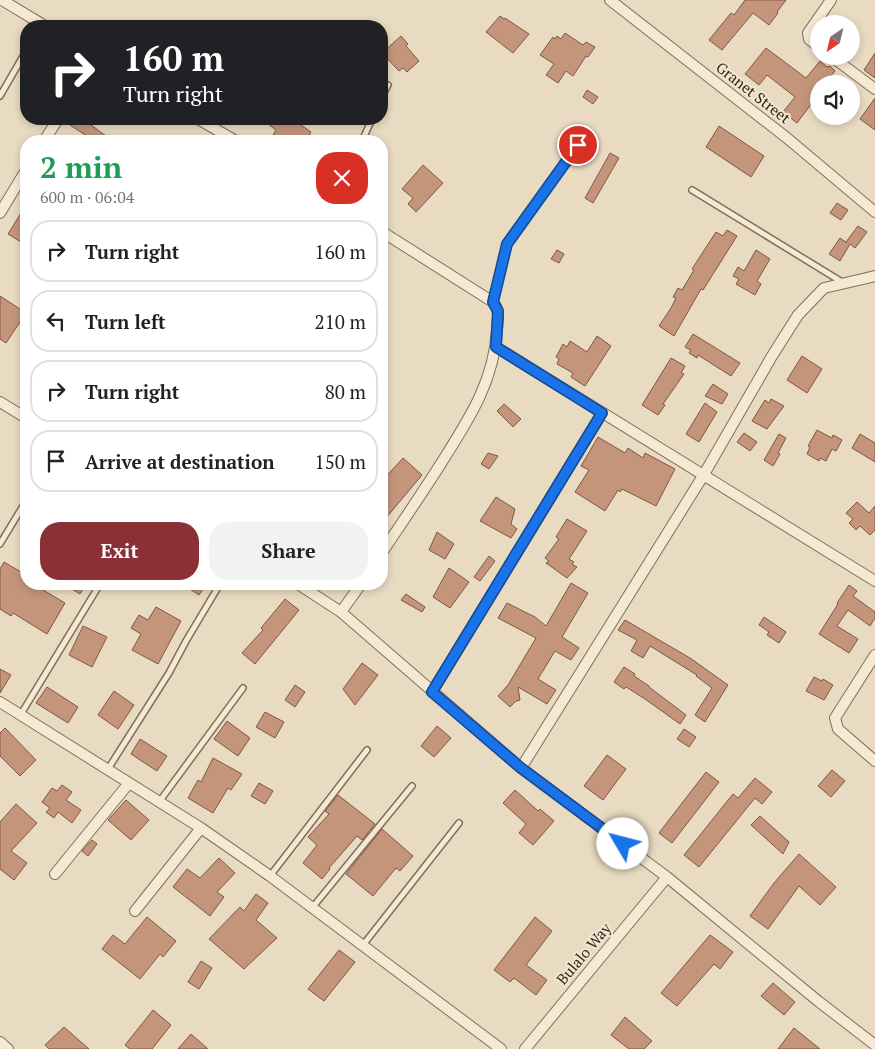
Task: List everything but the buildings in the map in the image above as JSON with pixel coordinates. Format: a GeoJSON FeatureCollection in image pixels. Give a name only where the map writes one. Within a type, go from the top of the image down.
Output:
{"type":"FeatureCollection","features":[{"type":"Feature","properties":{"kind":"street"},"geometry":{"type":"LineString","coordinates":[[2,0],[33,20]]}},
{"type":"Feature","properties":{"kind":"street","name":"Granet Street"},"geometry":{"type":"LineString","coordinates":[[610,0],[787,138],[875,212]]}},
{"type":"Feature","properties":{"kind":"street"},"geometry":{"type":"LineString","coordinates":[[821,15],[831,0]]}},
{"type":"Feature","properties":{"kind":"street"},"geometry":{"type":"LineString","coordinates":[[843,65],[875,89]]}},
{"type":"Feature","properties":{"kind":"street"},"geometry":{"type":"LineString","coordinates":[[208,125],[226,135]]}},
{"type":"Feature","properties":{"kind":"street"},"geometry":{"type":"LineString","coordinates":[[0,213],[20,180]]}},
{"type":"Feature","properties":{"kind":"street"},"geometry":{"type":"LineString","coordinates":[[388,235],[493,302],[498,311],[496,347],[490,372],[481,395],[407,517],[388,544]]}},
{"type":"Feature","properties":{"kind":"street"},"geometry":{"type":"LineString","coordinates":[[521,768],[703,476],[772,356],[798,315],[824,288],[842,282],[874,278]]}},
{"type":"Feature","properties":{"kind":"street"},"geometry":{"type":"LineString","coordinates":[[496,347],[875,581]]}},
{"type":"Feature","properties":{"kind":"street"},"geometry":{"type":"LineString","coordinates":[[0,402],[20,414]]}},
{"type":"Feature","properties":{"kind":"street"},"geometry":{"type":"LineString","coordinates":[[432,692],[602,413]]}},
{"type":"Feature","properties":{"kind":"street"},"geometry":{"type":"LineString","coordinates":[[307,590],[341,612],[521,768],[667,877],[818,1001],[875,1045]]}},
{"type":"Feature","properties":{"kind":"street"},"geometry":{"type":"LineString","coordinates":[[341,612],[357,590]]}},
{"type":"Feature","properties":{"kind":"street"},"geometry":{"type":"LineString","coordinates":[[875,655],[835,718],[838,728],[875,761]]}},
{"type":"Feature","properties":{"kind":"street"},"geometry":{"type":"LineString","coordinates":[[0,702],[201,828],[270,876],[501,1049]]}},
{"type":"Feature","properties":{"kind":"street"},"geometry":{"type":"LineString","coordinates":[[55,874],[129,783]]}},
{"type":"Feature","properties":{"kind":"street"},"geometry":{"type":"LineString","coordinates":[[135,910],[201,828]]}},
{"type":"Feature","properties":{"kind":"street","name":"Bulalo Way"},"geometry":{"type":"LineString","coordinates":[[525,1049],[667,877]]}},
{"type":"Feature","properties":{"kind":"street"},"geometry":{"type":"LineString","coordinates":[[0,1042],[8,1049]]}},
{"type":"Feature","properties":{"kind":"lane"},"geometry":{"type":"LineString","coordinates":[[0,96],[20,61]]}},
{"type":"Feature","properties":{"kind":"lane"},"geometry":{"type":"LineString","coordinates":[[493,302],[507,244],[578,145]]}},
{"type":"Feature","properties":{"kind":"lane"},"geometry":{"type":"LineString","coordinates":[[692,190],[842,282]]}},
{"type":"Feature","properties":{"kind":"lane"},"geometry":{"type":"LineString","coordinates":[[0,544],[20,511]]}},
{"type":"Feature","properties":{"kind":"lane"},"geometry":{"type":"LineString","coordinates":[[21,714],[96,590]]}},
{"type":"Feature","properties":{"kind":"lane"},"geometry":{"type":"LineString","coordinates":[[108,770],[159,689],[216,590]]}},
{"type":"Feature","properties":{"kind":"lane"},"geometry":{"type":"LineString","coordinates":[[159,802],[243,688]]}},
{"type":"Feature","properties":{"kind":"lane"},"geometry":{"type":"LineString","coordinates":[[270,876],[367,750]]}},
{"type":"Feature","properties":{"kind":"lane"},"geometry":{"type":"LineString","coordinates":[[312,908],[412,786]]}},
{"type":"Feature","properties":{"kind":"lane"},"geometry":{"type":"LineString","coordinates":[[363,946],[459,823]]}},
{"type":"Feature","properties":{"kind":"route"},"geometry":{"type":"LineString","coordinates":[[578,145],[507,244],[493,302],[498,311],[496,347],[602,413],[432,692],[521,768],[623,844]]}}]}
